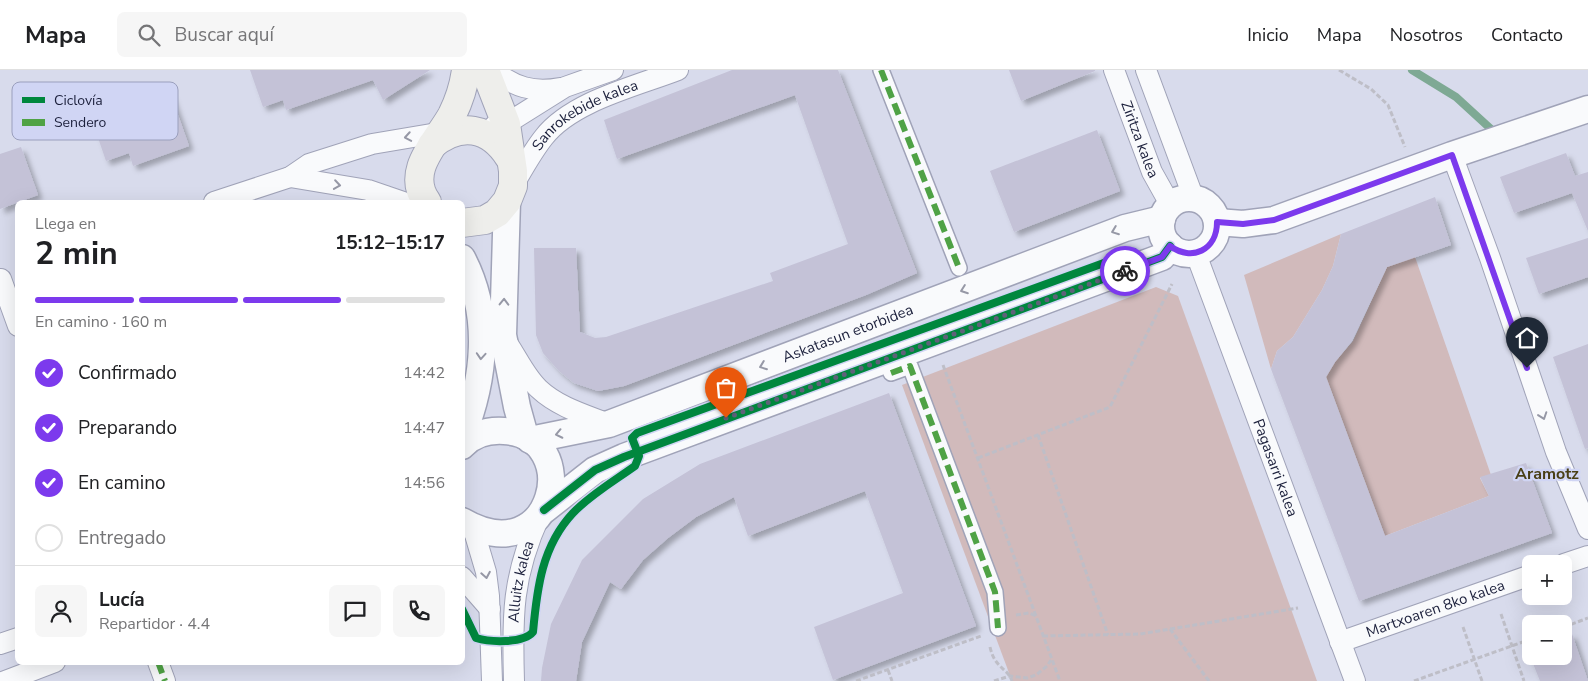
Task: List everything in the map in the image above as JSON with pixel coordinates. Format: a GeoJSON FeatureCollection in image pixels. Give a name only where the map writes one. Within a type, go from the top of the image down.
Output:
{"type":"FeatureCollection","features":[{"type":"Feature","properties":{"kind":"main road"},"geometry":{"type":"LineString","coordinates":[[426,200],[420,186],[420,171],[424,157],[450,135],[466,70]]}},
{"type":"Feature","properties":{"kind":"main road"},"geometry":{"type":"LineString","coordinates":[[465,223],[484,220],[497,213],[510,194],[513,171],[509,157],[506,124],[485,70]]}},
{"type":"Feature","properties":{"kind":"main road"},"geometry":{"type":"LineString","coordinates":[[450,135],[493,138],[509,157]]}},
{"type":"Feature","properties":{"kind":"street"},"geometry":{"type":"LineString","coordinates":[[493,70],[516,86],[532,90],[564,87]]}},
{"type":"Feature","properties":{"kind":"street","name":"Sanrokebide kalea"},"geometry":{"type":"LineString","coordinates":[[506,124],[564,87],[613,70]]}},
{"type":"Feature","properties":{"kind":"street","name":"Sanrokebide kalea"},"geometry":{"type":"LineString","coordinates":[[510,194],[545,136],[556,124],[577,110],[678,70]]}},
{"type":"Feature","properties":{"kind":"street"},"geometry":{"type":"LineString","coordinates":[[881,70],[959,268]]}},
{"type":"Feature","properties":{"kind":"street","name":"Ziritza kalea"},"geometry":{"type":"LineString","coordinates":[[1114,70],[1152,172],[1176,208]]}},
{"type":"Feature","properties":{"kind":"street","name":"Ziritza kalea"},"geometry":{"type":"LineString","coordinates":[[1146,70],[1176,208]]}},
{"type":"Feature","properties":{"kind":"street"},"geometry":{"type":"LineString","coordinates":[[1217,222],[1243,224],[1274,220],[1440,159],[1588,109]]}},
{"type":"Feature","properties":{"kind":"street"},"geometry":{"type":"LineString","coordinates":[[220,200],[290,177],[308,164],[372,144],[450,135],[506,124]]}},
{"type":"Feature","properties":{"kind":"street"},"geometry":{"type":"LineString","coordinates":[[1440,159],[1490,258],[1553,445],[1588,529]]}},
{"type":"Feature","properties":{"kind":"street"},"geometry":{"type":"LineString","coordinates":[[290,177],[368,190],[398,200]]}},
{"type":"Feature","properties":{"kind":"street"},"geometry":{"type":"LineString","coordinates":[[510,194],[503,335],[516,407],[528,438]]}},
{"type":"Feature","properties":{"kind":"street"},"geometry":{"type":"LineString","coordinates":[[1207,205],[1217,222],[1214,238],[1204,250],[1196,254],[1182,253],[1170,246],[1162,234],[1176,208],[1207,205]]}},
{"type":"Feature","properties":{"kind":"street","name":"Askatasun etorbidea"},"geometry":{"type":"LineString","coordinates":[[528,438],[609,424],[1176,208]]}},
{"type":"Feature","properties":{"kind":"street"},"geometry":{"type":"LineString","coordinates":[[468,524],[484,532],[499,534],[514,532],[528,526],[595,470],[624,457],[1162,257],[1170,246]]}},
{"type":"Feature","properties":{"kind":"street","name":"Pagasarri kalea"},"geometry":{"type":"LineString","coordinates":[[1196,254],[1268,451],[1308,551],[1354,681]]}},
{"type":"Feature","properties":{"kind":"street"},"geometry":{"type":"LineString","coordinates":[[465,264],[474,282],[482,311],[482,356],[475,396],[465,427]]}},
{"type":"Feature","properties":{"kind":"street"},"geometry":{"type":"LineString","coordinates":[[6,277],[15,314]]}},
{"type":"Feature","properties":{"kind":"street"},"geometry":{"type":"LineString","coordinates":[[503,335],[524,370],[540,390],[565,407],[609,424]]}},
{"type":"Feature","properties":{"kind":"street"},"geometry":{"type":"LineString","coordinates":[[891,373],[910,366],[995,592],[998,628]]}},
{"type":"Feature","properties":{"kind":"street"},"geometry":{"type":"LineString","coordinates":[[465,444],[480,433],[495,430],[510,431],[528,438],[542,451],[549,464],[552,480],[550,496],[542,513]]}},
{"type":"Feature","properties":{"kind":"street","name":"Alluitz kalea"},"geometry":{"type":"LineString","coordinates":[[514,681],[513,608],[522,560],[542,513]]}},
{"type":"Feature","properties":{"kind":"street","name":"Alluitz kalea"},"geometry":{"type":"LineString","coordinates":[[468,524],[486,572],[490,609],[492,681]]}},
{"type":"Feature","properties":{"kind":"street"},"geometry":{"type":"LineString","coordinates":[[1572,561],[1588,556]]}},
{"type":"Feature","properties":{"kind":"street","name":"Martxoaren 8ko kalea"},"geometry":{"type":"LineString","coordinates":[[1340,642],[1522,579]]}},
{"type":"Feature","properties":{"kind":"street"},"geometry":{"type":"LineString","coordinates":[[465,580],[490,609]]}},
{"type":"Feature","properties":{"kind":"street"},"geometry":{"type":"LineString","coordinates":[[0,644],[15,639]]}},
{"type":"Feature","properties":{"kind":"street"},"geometry":{"type":"LineString","coordinates":[[5,681],[47,665]]}},
{"type":"Feature","properties":{"kind":"street"},"geometry":{"type":"LineString","coordinates":[[159,665],[165,681]]}},
{"type":"Feature","properties":{"kind":"path"},"geometry":{"type":"LineString","coordinates":[[1339,70],[1371,89],[1388,105],[1409,156],[1423,151],[1440,159]]}},
{"type":"Feature","properties":{"kind":"path"},"geometry":{"type":"LineString","coordinates":[[978,458],[1110,407],[1172,284]]}},
{"type":"Feature","properties":{"kind":"path"},"geometry":{"type":"LineString","coordinates":[[941,361],[1060,681]]}},
{"type":"Feature","properties":{"kind":"path"},"geometry":{"type":"LineString","coordinates":[[1038,435],[1108,635]]}},
{"type":"Feature","properties":{"kind":"path"},"geometry":{"type":"LineString","coordinates":[[1043,636],[1140,634],[1298,608]]}},
{"type":"Feature","properties":{"kind":"path"},"geometry":{"type":"LineString","coordinates":[[1012,681],[1010,676],[998,666],[992,653],[991,640],[1001,622],[1019,614],[1029,613],[1036,617]]}},
{"type":"Feature","properties":{"kind":"path"},"geometry":{"type":"LineString","coordinates":[[1501,614],[1524,681]]}},
{"type":"Feature","properties":{"kind":"path"},"geometry":{"type":"LineString","coordinates":[[1572,624],[1588,618]]}},
{"type":"Feature","properties":{"kind":"path"},"geometry":{"type":"LineString","coordinates":[[1463,627],[1482,681]]}},
{"type":"Feature","properties":{"kind":"path"},"geometry":{"type":"LineString","coordinates":[[856,681],[982,636],[998,628]]}},
{"type":"Feature","properties":{"kind":"path"},"geometry":{"type":"LineString","coordinates":[[1170,629],[1209,681]]}},
{"type":"Feature","properties":{"kind":"path"},"geometry":{"type":"LineString","coordinates":[[1414,681],[1522,642]]}},
{"type":"Feature","properties":{"kind":"path"},"geometry":{"type":"LineString","coordinates":[[994,681],[1010,676],[1027,678],[1036,675],[1048,666],[1052,659]]}},
{"type":"Feature","properties":{"kind":"path"},"geometry":{"type":"LineString","coordinates":[[888,670],[892,681]]}},
{"type":"Feature","properties":{"kind":"shaded area"},"geometry":{"type":"Polygon","coordinates":[[[1341,234],[1333,266],[1322,290],[1293,337],[1277,351],[1271,369],[1244,275],[1341,234]]]}},
{"type":"Feature","properties":{"kind":"shaded area"},"geometry":{"type":"Polygon","coordinates":[[[1415,257],[1491,475],[1480,478],[1489,496],[1385,536],[1326,377],[1335,362],[1353,341],[1387,267],[1415,257]]]}},
{"type":"Feature","properties":{"kind":"shaded area"},"geometry":{"type":"Polygon","coordinates":[[[1156,287],[1178,296],[1317,681],[1012,681],[902,385],[1156,287]]]}},
{"type":"Feature","properties":{"kind":"building"},"geometry":{"type":"Polygon","coordinates":[[[250,70],[430,70],[383,100],[373,80],[286,110],[283,100],[263,107],[250,70]]]}},
{"type":"Feature","properties":{"kind":"building"},"geometry":{"type":"Polygon","coordinates":[[[732,70],[838,70],[917,273],[866,295],[624,386],[598,391],[574,383],[559,371],[543,353],[536,335],[534,248],[576,248],[580,332],[595,338],[606,337],[773,281],[770,273],[848,244],[795,95],[617,159],[604,120],[732,70]]]}},
{"type":"Feature","properties":{"kind":"building"},"geometry":{"type":"Polygon","coordinates":[[[1009,70],[1095,70],[1095,71],[1021,101],[1009,70]]]}},
{"type":"Feature","properties":{"kind":"building"},"geometry":{"type":"Polygon","coordinates":[[[178,115],[189,146],[133,166],[129,153],[106,161],[99,140],[178,140],[178,115]]]}},
{"type":"Feature","properties":{"kind":"building"},"geometry":{"type":"Polygon","coordinates":[[[1097,130],[1120,191],[1014,232],[990,171],[1097,130]]]}},
{"type":"Feature","properties":{"kind":"building"},"geometry":{"type":"Polygon","coordinates":[[[21,147],[38,195],[24,200],[15,200],[15,203],[0,209],[0,154],[21,147]]]}},
{"type":"Feature","properties":{"kind":"building"},"geometry":{"type":"Polygon","coordinates":[[[1566,153],[1575,176],[1588,172],[1588,231],[1572,193],[1514,213],[1500,177],[1566,153]]]}},
{"type":"Feature","properties":{"kind":"building"},"geometry":{"type":"Polygon","coordinates":[[[1435,197],[1451,245],[1387,267],[1352,341],[1326,377],[1385,536],[1489,496],[1480,477],[1526,463],[1552,533],[1359,601],[1271,369],[1277,351],[1293,337],[1322,290],[1333,266],[1341,234],[1435,197]]]}},
{"type":"Feature","properties":{"kind":"building"},"geometry":{"type":"Polygon","coordinates":[[[1588,238],[1588,277],[1539,294],[1526,258],[1588,238]]]}},
{"type":"Feature","properties":{"kind":"building"},"geometry":{"type":"Polygon","coordinates":[[[1588,344],[1588,448],[1585,449],[1553,357],[1588,344]]]}},
{"type":"Feature","properties":{"kind":"building"},"geometry":{"type":"Polygon","coordinates":[[[889,393],[976,626],[833,680],[814,627],[903,593],[865,491],[748,536],[734,497],[696,517],[668,538],[643,560],[621,589],[610,582],[582,642],[576,681],[541,681],[551,624],[582,560],[643,499],[700,464],[889,393]]]}},
{"type":"Feature","properties":{"kind":"building"},"geometry":{"type":"Polygon","coordinates":[[[1572,634],[1588,681],[1540,681],[1534,665],[1572,665],[1572,634]]]}},
{"type":"Feature","properties":{"kind":"waterway"},"geometry":{"type":"LineString","coordinates":[[1412,70],[1456,97],[1492,130]]}},
{"type":"Feature","properties":{"kind":"marked path"},"geometry":{"type":"LineString","coordinates":[[881,70],[959,268]]}},
{"type":"Feature","properties":{"kind":"marked path"},"geometry":{"type":"LineString","coordinates":[[891,373],[910,366],[995,592],[998,628]]}},
{"type":"Feature","properties":{"kind":"marked path"},"geometry":{"type":"LineString","coordinates":[[159,665],[165,681]]}},
{"type":"Feature","properties":{"kind":"cycle path"},"geometry":{"type":"LineString","coordinates":[[544,510],[595,470],[624,457],[1162,257],[1170,246]]}},
{"type":"Feature","properties":{"kind":"cycle path"},"geometry":{"type":"LineString","coordinates":[[465,615],[476,638],[506,641],[522,639],[533,632],[539,584],[554,539],[580,506],[635,466],[639,456],[632,438],[637,433],[1134,252]]}},
{"type":"Feature","properties":{"kind":"way so far"},"geometry":{"type":"LineString","coordinates":[[726,418],[1125,271]]}},
{"type":"Feature","properties":{"kind":"district","name":"Aramotz"},"geometry":{"type":"Point","coordinates":[1547,473]}},
{"type":"Feature","properties":{"kind":"route"},"geometry":{"type":"LineString","coordinates":[[1125,271],[1162,257],[1170,246],[1182,253],[1189,254],[1196,254],[1204,250],[1214,238],[1217,222],[1243,224],[1274,220],[1452,155],[1490,258],[1527,368]]}}]}
